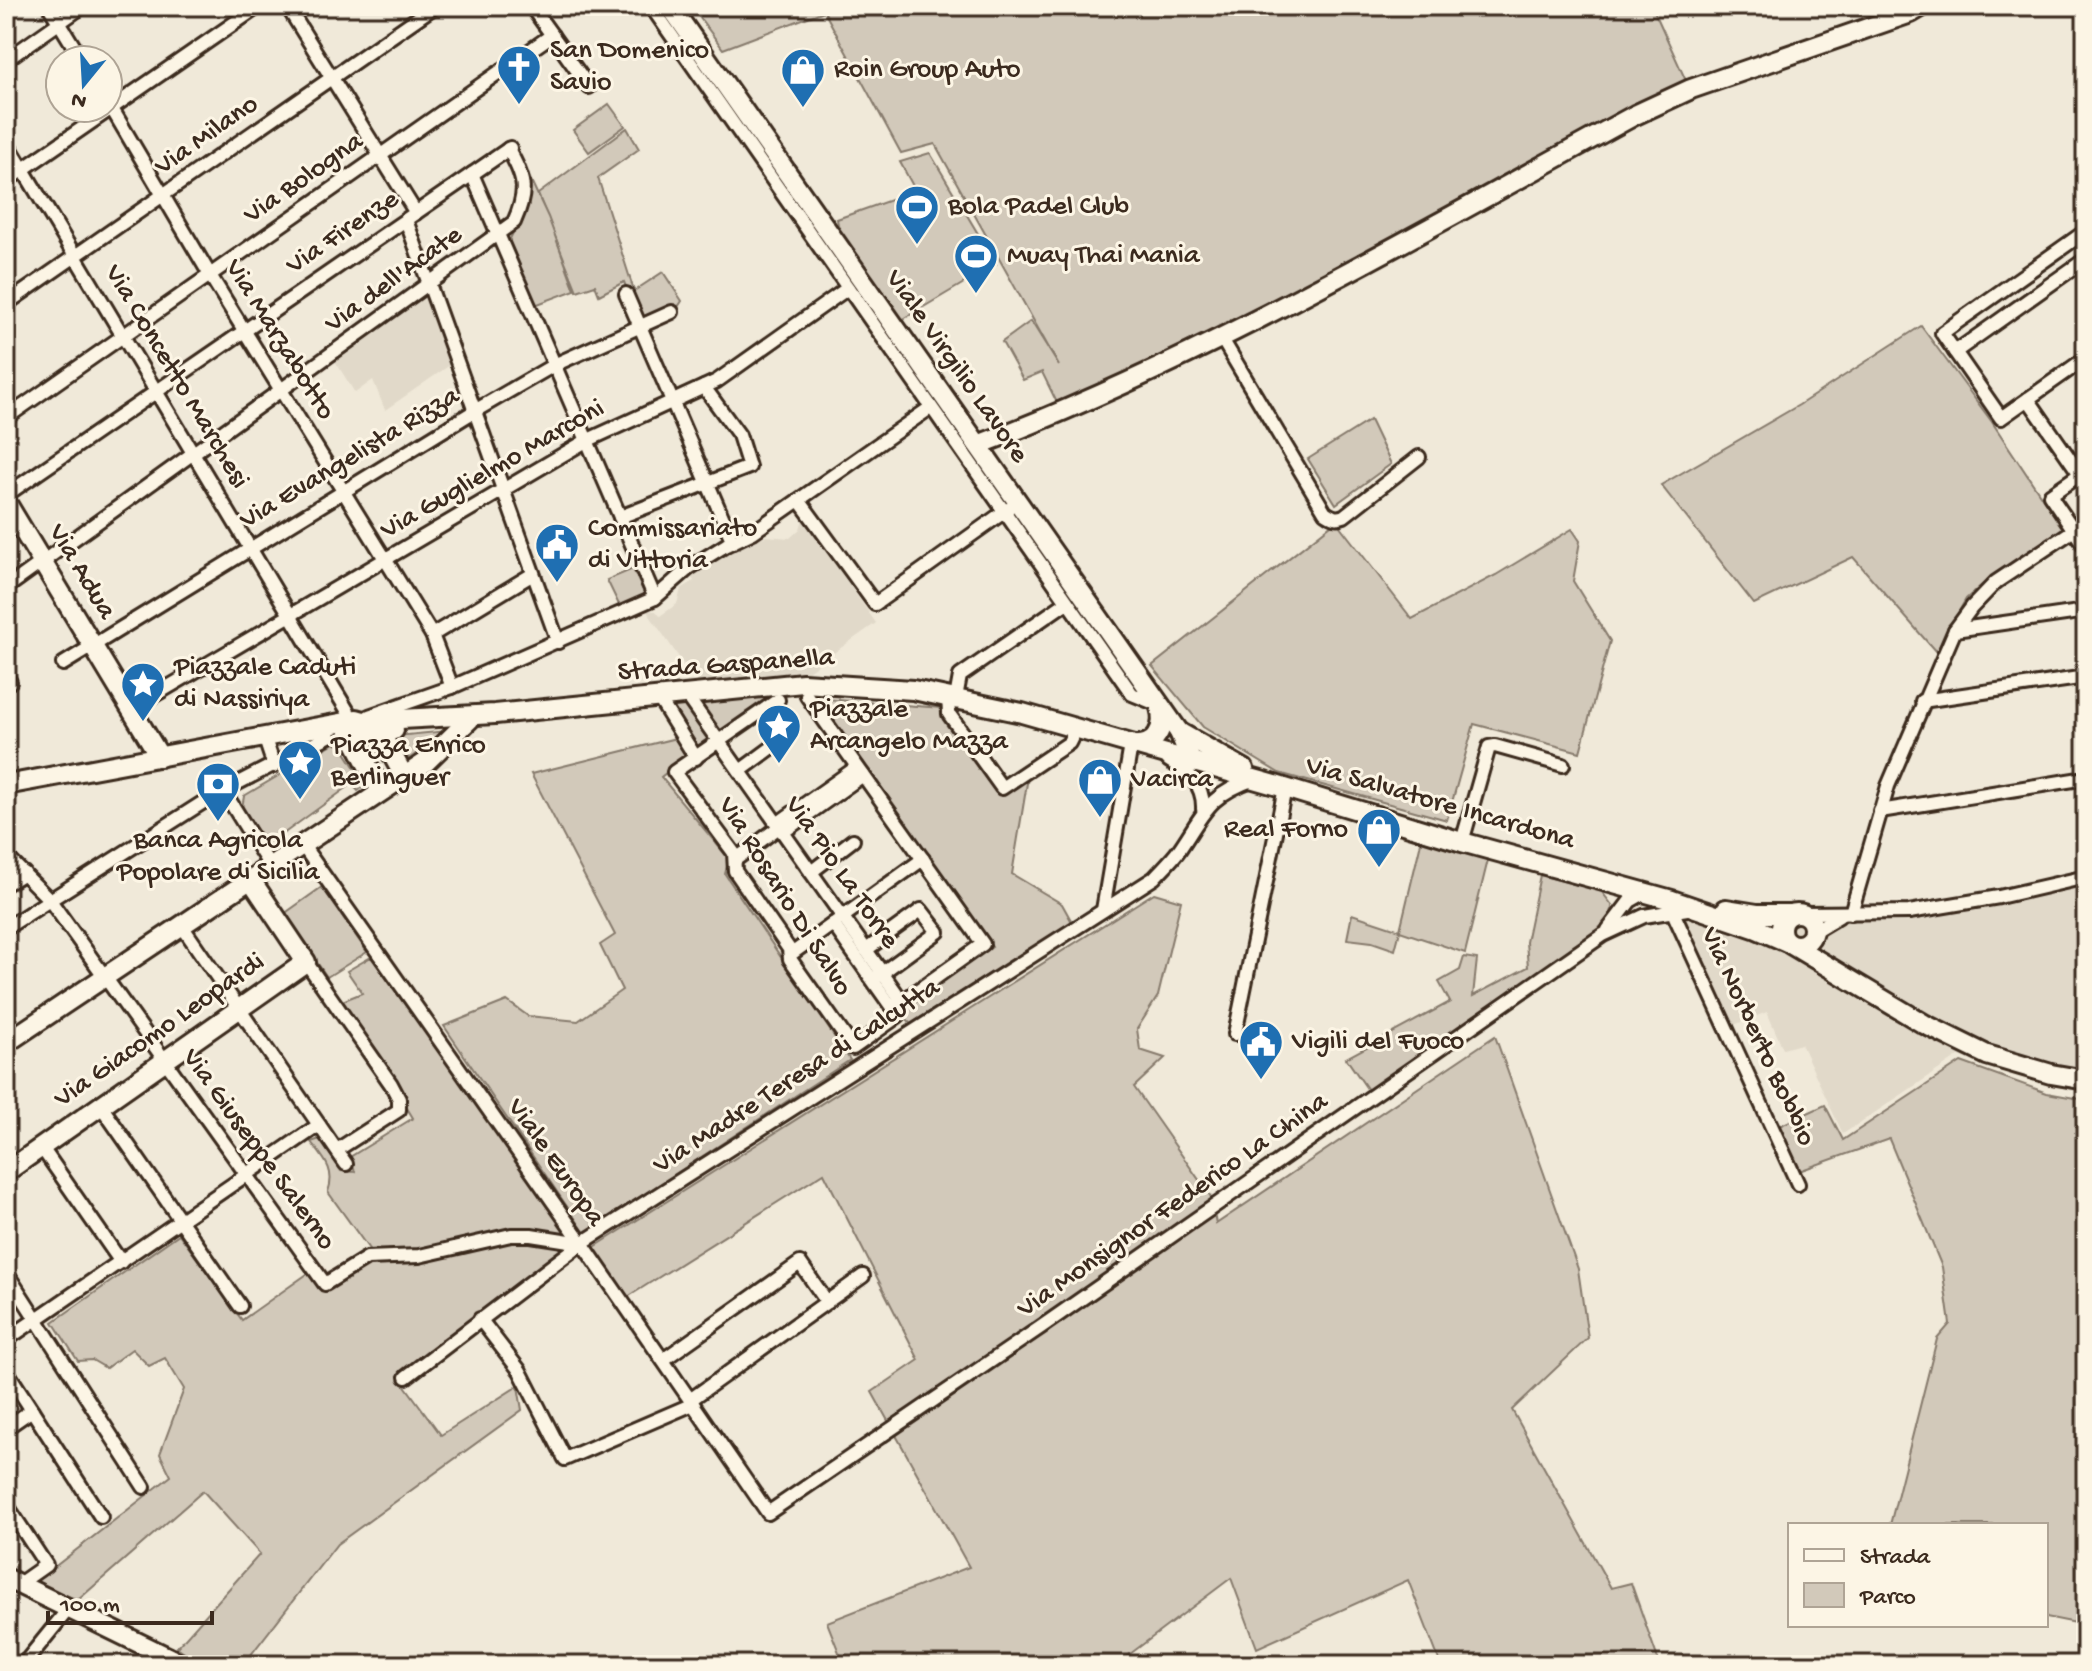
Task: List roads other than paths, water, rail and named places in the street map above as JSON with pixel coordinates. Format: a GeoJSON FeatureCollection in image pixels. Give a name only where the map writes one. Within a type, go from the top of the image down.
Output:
{"type":"FeatureCollection","features":[{"type":"Feature","properties":{"kind":"street"},"geometry":{"type":"LineString","coordinates":[[49,6],[72,44]]}},
{"type":"Feature","properties":{"kind":"street"},"geometry":{"type":"LineString","coordinates":[[6,60],[83,6]]}},
{"type":"Feature","properties":{"kind":"street"},"geometry":{"type":"LineString","coordinates":[[124,96],[259,6]]}},
{"type":"Feature","properties":{"kind":"street"},"geometry":{"type":"LineString","coordinates":[[287,6],[380,156],[411,216],[429,284],[473,412],[558,642]]}},
{"type":"Feature","properties":{"kind":"street","name":"Via Milano"},"geometry":{"type":"LineString","coordinates":[[6,304],[435,6]]}},
{"type":"Feature","properties":{"kind":"street"},"geometry":{"type":"LineString","coordinates":[[531,6],[589,87]]}},
{"type":"Feature","properties":{"kind":"street"},"geometry":{"type":"LineString","coordinates":[[651,6],[844,269],[848,288],[930,408],[1010,507],[1067,602],[1132,694],[1159,705],[1163,723],[1156,739],[1140,746],[1131,745],[1103,910]]}},
{"type":"Feature","properties":{"kind":"street","name":"Viale Virgilio Lavore"},"geometry":{"type":"LineString","coordinates":[[670,6],[844,269],[978,445],[1010,507],[1179,732],[1192,763]]}},
{"type":"Feature","properties":{"kind":"street"},"geometry":{"type":"LineString","coordinates":[[978,445],[1042,420],[1222,339],[1635,115],[1691,89],[1911,13],[1923,6]]}},
{"type":"Feature","properties":{"kind":"street","name":"Via Bologna"},"geometry":{"type":"LineString","coordinates":[[6,418],[552,35]]}},
{"type":"Feature","properties":{"kind":"street"},"geometry":{"type":"LineString","coordinates":[[6,181],[84,124]]}},
{"type":"Feature","properties":{"kind":"street","name":"Via Marzabotto"},"geometry":{"type":"LineString","coordinates":[[121,124],[210,275],[432,635],[452,687]]}},
{"type":"Feature","properties":{"kind":"street","name":"Via Concetto Marchesi"},"geometry":{"type":"LineString","coordinates":[[6,141],[249,549],[360,727]]}},
{"type":"Feature","properties":{"kind":"street","name":"Via Firenze"},"geometry":{"type":"LineString","coordinates":[[6,495],[509,148]]}},
{"type":"Feature","properties":{"kind":"street","name":"Via dell'Acate"},"geometry":{"type":"LineString","coordinates":[[6,588],[514,222],[522,204],[524,184],[520,168],[509,148]]}},
{"type":"Feature","properties":{"kind":"street"},"geometry":{"type":"LineString","coordinates":[[472,174],[655,598]]}},
{"type":"Feature","properties":{"kind":"street"},"geometry":{"type":"LineString","coordinates":[[2086,231],[1942,333],[2001,418],[2086,358]]}},
{"type":"Feature","properties":{"kind":"street"},"geometry":{"type":"LineString","coordinates":[[1955,352],[2086,259]]}},
{"type":"Feature","properties":{"kind":"street","name":"Via Guglielmo Marconi"},"geometry":{"type":"LineString","coordinates":[[131,709],[586,441],[717,381],[848,288]]}},
{"type":"Feature","properties":{"kind":"street"},"geometry":{"type":"LineString","coordinates":[[626,294],[733,542]]}},
{"type":"Feature","properties":{"kind":"street","name":"Via Evangelista Rizza"},"geometry":{"type":"LineString","coordinates":[[63,664],[343,490],[554,365],[672,312]]}},
{"type":"Feature","properties":{"kind":"street"},"geometry":{"type":"LineString","coordinates":[[1222,339],[1325,512],[1334,518],[1344,516],[1419,457]]}},
{"type":"Feature","properties":{"kind":"street"},"geometry":{"type":"LineString","coordinates":[[620,517],[749,467],[739,435],[704,387]]}},
{"type":"Feature","properties":{"kind":"street"},"geometry":{"type":"LineString","coordinates":[[2028,399],[2083,472],[2050,495],[2086,548]]}},
{"type":"Feature","properties":{"kind":"street"},"geometry":{"type":"LineString","coordinates":[[6,928],[223,790],[329,736],[360,727],[655,598],[689,568],[753,532],[930,408]]}},
{"type":"Feature","properties":{"kind":"street"},"geometry":{"type":"LineString","coordinates":[[799,500],[875,604],[1010,507]]}},
{"type":"Feature","properties":{"kind":"street","name":"Via Adua"},"geometry":{"type":"LineString","coordinates":[[6,502],[160,757]]}},
{"type":"Feature","properties":{"kind":"street"},"geometry":{"type":"LineString","coordinates":[[1848,914],[1880,811],[1922,701],[1955,630],[1996,582],[2074,530]]}},
{"type":"Feature","properties":{"kind":"street"},"geometry":{"type":"LineString","coordinates":[[432,635],[533,574]]}},
{"type":"Feature","properties":{"kind":"street"},"geometry":{"type":"LineString","coordinates":[[1067,602],[960,676],[949,714],[1002,788],[1069,743],[1076,729]]}},
{"type":"Feature","properties":{"kind":"street"},"geometry":{"type":"LineString","coordinates":[[1955,630],[2086,611]]}},
{"type":"Feature","properties":{"kind":"street"},"geometry":{"type":"LineString","coordinates":[[1922,701],[2086,677]]}},
{"type":"Feature","properties":{"kind":"street","name":"Strada Gaspanella"},"geometry":{"type":"LineString","coordinates":[[360,727],[803,683],[871,685],[952,697],[1192,763]]}},
{"type":"Feature","properties":{"kind":"street"},"geometry":{"type":"LineString","coordinates":[[431,695],[433,718]]}},
{"type":"Feature","properties":{"kind":"street","name":"Via Pio La Torre"},"geometry":{"type":"LineString","coordinates":[[686,695],[811,872],[838,918],[866,950],[878,976]]}},
{"type":"Feature","properties":{"kind":"street"},"geometry":{"type":"LineString","coordinates":[[807,696],[983,944],[897,1004],[838,918]]}},
{"type":"Feature","properties":{"kind":"street"},"geometry":{"type":"LineString","coordinates":[[658,697],[696,758],[778,700]]}},
{"type":"Feature","properties":{"kind":"street","name":"Strada Gaspanella"},"geometry":{"type":"LineString","coordinates":[[360,727],[470,719],[495,714]]}},
{"type":"Feature","properties":{"kind":"street"},"geometry":{"type":"LineString","coordinates":[[6,1043],[426,762],[470,719]]}},
{"type":"Feature","properties":{"kind":"street"},"geometry":{"type":"LineString","coordinates":[[6,785],[265,739],[360,727]]}},
{"type":"Feature","properties":{"kind":"street"},"geometry":{"type":"LineString","coordinates":[[360,727],[404,776]]}},
{"type":"Feature","properties":{"kind":"street"},"geometry":{"type":"LineString","coordinates":[[360,727],[381,791]]}},
{"type":"Feature","properties":{"kind":"street"},"geometry":{"type":"LineString","coordinates":[[1179,732],[1280,787],[1235,1034]]}},
{"type":"Feature","properties":{"kind":"street"},"geometry":{"type":"LineString","coordinates":[[265,739],[329,736]]}},
{"type":"Feature","properties":{"kind":"street"},"geometry":{"type":"LineString","coordinates":[[265,739],[274,766]]}},
{"type":"Feature","properties":{"kind":"street"},"geometry":{"type":"LineString","coordinates":[[740,771],[774,746]]}},
{"type":"Feature","properties":{"kind":"street"},"geometry":{"type":"LineString","coordinates":[[1462,842],[1489,747],[1563,765]]}},
{"type":"Feature","properties":{"kind":"street"},"geometry":{"type":"LineString","coordinates":[[1152,751],[1186,771],[1202,787]]}},
{"type":"Feature","properties":{"kind":"street","name":"Via Rosario Di Salvo"},"geometry":{"type":"LineString","coordinates":[[696,758],[674,772],[734,853],[735,871],[853,1048],[898,1016],[897,1004]]}},
{"type":"Feature","properties":{"kind":"street"},"geometry":{"type":"LineString","coordinates":[[1192,763],[1202,787],[1203,809]]}},
{"type":"Feature","properties":{"kind":"street","name":"Via Salvatore Incardona"},"geometry":{"type":"LineString","coordinates":[[1192,763],[1644,892],[1672,905]]}},
{"type":"Feature","properties":{"kind":"street"},"geometry":{"type":"LineString","coordinates":[[1202,787],[1211,772],[1220,770],[1226,785],[1222,793]]}},
{"type":"Feature","properties":{"kind":"street"},"geometry":{"type":"LineString","coordinates":[[735,860],[860,771]]}},
{"type":"Feature","properties":{"kind":"street"},"geometry":{"type":"LineString","coordinates":[[1880,811],[2086,778]]}},
{"type":"Feature","properties":{"kind":"street","name":"Via Madre Teresa di Calcutta"},"geometry":{"type":"LineString","coordinates":[[406,1377],[582,1243],[1154,878],[1177,852],[1203,809],[1222,793],[1254,779]]}},
{"type":"Feature","properties":{"kind":"street"},"geometry":{"type":"LineString","coordinates":[[223,790],[270,866]]}},
{"type":"Feature","properties":{"kind":"street"},"geometry":{"type":"LineString","coordinates":[[811,872],[853,840]]}},
{"type":"Feature","properties":{"kind":"street","name":"Viale Europa"},"geometry":{"type":"LineString","coordinates":[[301,843],[768,1513]]}},
{"type":"Feature","properties":{"kind":"street","name":"Via Giuseppe Salerno"},"geometry":{"type":"LineString","coordinates":[[6,856],[49,899],[106,975],[325,1284],[367,1258],[419,1256],[511,1235],[582,1243]]}},
{"type":"Feature","properties":{"kind":"street"},"geometry":{"type":"LineString","coordinates":[[790,955],[920,856]]}},
{"type":"Feature","properties":{"kind":"street"},"geometry":{"type":"LineString","coordinates":[[6,884],[24,873]]}},
{"type":"Feature","properties":{"kind":"street"},"geometry":{"type":"LineString","coordinates":[[1603,935],[1672,905],[1757,914],[1909,912],[1999,897],[2086,877]]}},
{"type":"Feature","properties":{"kind":"street"},"geometry":{"type":"LineString","coordinates":[[251,880],[399,1099],[399,1110],[337,1150]]}},
{"type":"Feature","properties":{"kind":"street"},"geometry":{"type":"LineString","coordinates":[[1611,883],[1618,899],[1619,916]]}},
{"type":"Feature","properties":{"kind":"street"},"geometry":{"type":"LineString","coordinates":[[1603,935],[1630,901],[1644,892],[1651,904],[1648,915]]}},
{"type":"Feature","properties":{"kind":"street"},"geometry":{"type":"LineString","coordinates":[[1672,905],[1695,908],[1790,944],[1924,1024],[1987,1055],[2051,1074],[2086,1080]]}},
{"type":"Feature","properties":{"kind":"street","name":"Via Norberto Bobbio"},"geometry":{"type":"LineString","coordinates":[[1672,905],[1798,1184]]}},
{"type":"Feature","properties":{"kind":"street"},"geometry":{"type":"LineString","coordinates":[[866,950],[921,910],[938,932],[878,976]]}},
{"type":"Feature","properties":{"kind":"street"},"geometry":{"type":"LineString","coordinates":[[1796,914],[1811,920],[1813,934],[1826,958],[1849,978]]}},
{"type":"Feature","properties":{"kind":"street"},"geometry":{"type":"LineString","coordinates":[[1790,944],[1781,927],[1796,914]]}},
{"type":"Feature","properties":{"kind":"street"},"geometry":{"type":"LineString","coordinates":[[1790,944],[1804,944],[1831,919],[1848,914]]}},
{"type":"Feature","properties":{"kind":"street"},"geometry":{"type":"LineString","coordinates":[[182,926],[346,1164]]}},
{"type":"Feature","properties":{"kind":"street","name":"Via Monsignor Federico La China"},"geometry":{"type":"LineString","coordinates":[[768,1513],[1066,1310],[1603,935]]}},
{"type":"Feature","properties":{"kind":"street","name":"Via Giacomo Leopardi"},"geometry":{"type":"LineString","coordinates":[[6,1172],[306,962]]}},
{"type":"Feature","properties":{"kind":"street"},"geometry":{"type":"LineString","coordinates":[[101,1106],[240,1306]]}},
{"type":"Feature","properties":{"kind":"street"},"geometry":{"type":"LineString","coordinates":[[6,1340],[319,1125]]}},
{"type":"Feature","properties":{"kind":"street"},"geometry":{"type":"LineString","coordinates":[[42,1148],[121,1262]]}},
{"type":"Feature","properties":{"kind":"street"},"geometry":{"type":"LineString","coordinates":[[663,1360],[800,1263],[827,1302]]}},
{"type":"Feature","properties":{"kind":"street"},"geometry":{"type":"LineString","coordinates":[[6,1272],[144,1487]]}},
{"type":"Feature","properties":{"kind":"street"},"geometry":{"type":"LineString","coordinates":[[480,1319],[520,1371],[565,1459],[692,1402],[863,1276]]}},
{"type":"Feature","properties":{"kind":"street"},"geometry":{"type":"LineString","coordinates":[[6,1370],[101,1517]]}},
{"type":"Feature","properties":{"kind":"street"},"geometry":{"type":"LineString","coordinates":[[6,1428],[32,1410]]}},
{"type":"Feature","properties":{"kind":"street"},"geometry":{"type":"LineString","coordinates":[[6,1504],[46,1565],[11,1583]]}},
{"type":"Feature","properties":{"kind":"street"},"geometry":{"type":"LineString","coordinates":[[11,1583],[70,1607],[184,1665]]}},
{"type":"Feature","properties":{"kind":"street"},"geometry":{"type":"LineString","coordinates":[[23,1665],[70,1607]]}},
{"type":"Feature","properties":{"kind":"place","name":"San Domenico Savio"},"geometry":{"type":"Point","coordinates":[519,106]}},
{"type":"Feature","properties":{"kind":"place","name":"Roin Group Auto"},"geometry":{"type":"Point","coordinates":[803,109]}},
{"type":"Feature","properties":{"kind":"place","name":"Bola Padel Club"},"geometry":{"type":"Point","coordinates":[917,246]}},
{"type":"Feature","properties":{"kind":"place","name":"Muay Thai Mania"},"geometry":{"type":"Point","coordinates":[976,295]}},
{"type":"Feature","properties":{"kind":"place","name":"Commissariato di Vittoria"},"geometry":{"type":"Point","coordinates":[557,584]}},
{"type":"Feature","properties":{"kind":"place","name":"Piazzale Caduti di Nassiriya"},"geometry":{"type":"Point","coordinates":[143,723]}},
{"type":"Feature","properties":{"kind":"place","name":"Piazzale Arcangelo Mazza"},"geometry":{"type":"Point","coordinates":[779,765]}},
{"type":"Feature","properties":{"kind":"place","name":"Piazza Enrico Berlinguer"},"geometry":{"type":"Point","coordinates":[300,801]}},
{"type":"Feature","properties":{"kind":"place","name":"Vacirca"},"geometry":{"type":"Point","coordinates":[1100,819]}},
{"type":"Feature","properties":{"kind":"place","name":"Banca Agricola Popolare di Sicilia"},"geometry":{"type":"Point","coordinates":[218,823]}},
{"type":"Feature","properties":{"kind":"place","name":"Real Forno"},"geometry":{"type":"Point","coordinates":[1379,869]}},
{"type":"Feature","properties":{"kind":"place","name":"Vigili del Fuoco"},"geometry":{"type":"Point","coordinates":[1261,1081]}}]}
